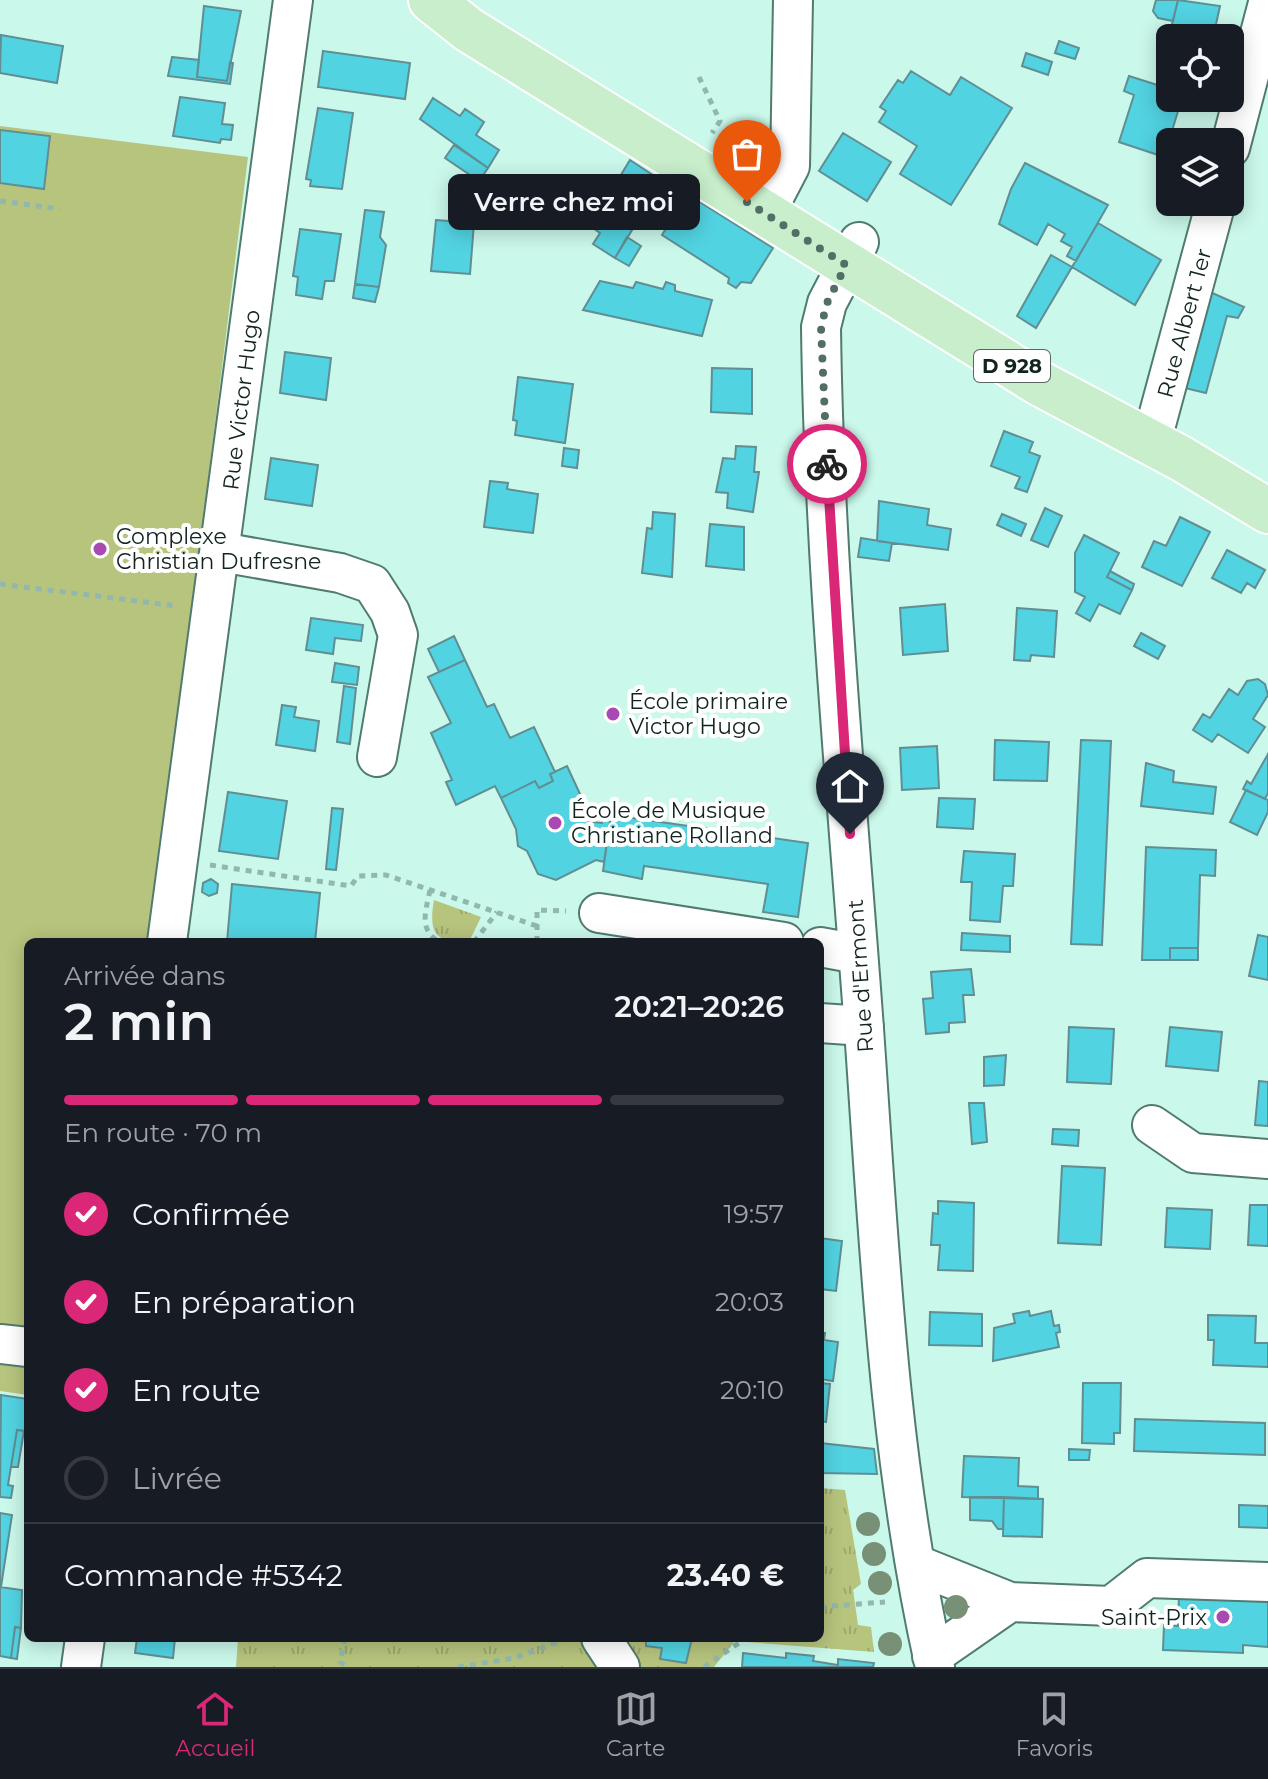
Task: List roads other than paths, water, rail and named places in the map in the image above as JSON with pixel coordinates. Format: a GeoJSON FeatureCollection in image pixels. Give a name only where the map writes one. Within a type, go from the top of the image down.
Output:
{"type":"FeatureCollection","features":[{"type":"Feature","properties":{"kind":"main road","name":"D 928"},"geometry":{"type":"LineString","coordinates":[[431,0],[469,30],[772,202],[1063,397],[1162,446],[1268,511]]}},
{"type":"Feature","properties":{"kind":"main road","name":"D 928"},"geometry":{"type":"LineString","coordinates":[[463,0],[647,108],[772,202]]}},
{"type":"Feature","properties":{"kind":"street","name":"Rue Victor Hugo"},"geometry":{"type":"LineString","coordinates":[[167,938],[214,611],[293,0]]}},
{"type":"Feature","properties":{"kind":"street"},"geometry":{"type":"LineString","coordinates":[[772,202],[791,157],[792,2]]}},
{"type":"Feature","properties":{"kind":"street"},"geometry":{"type":"LineString","coordinates":[[1235,128],[1268,3]]}},
{"type":"Feature","properties":{"kind":"street","name":"Rue Albert 1er"},"geometry":{"type":"LineString","coordinates":[[1162,446],[1213,216]]}},
{"type":"Feature","properties":{"kind":"street","name":"Rue d'Ermont"},"geometry":{"type":"LineString","coordinates":[[853,254],[823,314],[829,528],[893,1413],[933,1662]]}},
{"type":"Feature","properties":{"kind":"street"},"geometry":{"type":"LineString","coordinates":[[221,552],[340,573],[372,584],[390,612],[398,635],[377,757]]}},
{"type":"Feature","properties":{"kind":"street"},"geometry":{"type":"LineString","coordinates":[[599,913],[758,938]]}},
{"type":"Feature","properties":{"kind":"street"},"geometry":{"type":"LineString","coordinates":[[824,948],[858,954]]}},
{"type":"Feature","properties":{"kind":"street"},"geometry":{"type":"LineString","coordinates":[[824,1023],[864,1026]]}},
{"type":"Feature","properties":{"kind":"street"},"geometry":{"type":"LineString","coordinates":[[1152,1125],[1193,1153],[1268,1159]]}},
{"type":"Feature","properties":{"kind":"street"},"geometry":{"type":"LineString","coordinates":[[0,1344],[24,1347]]}},
{"type":"Feature","properties":{"kind":"street"},"geometry":{"type":"LineString","coordinates":[[918,1580],[1010,1602],[1111,1606],[1147,1578],[1268,1582]]}},
{"type":"Feature","properties":{"kind":"street"},"geometry":{"type":"LineString","coordinates":[[933,1662],[1010,1602]]}},
{"type":"Feature","properties":{"kind":"street"},"geometry":{"type":"LineString","coordinates":[[81,1667],[84,1642]]}},
{"type":"Feature","properties":{"kind":"street"},"geometry":{"type":"LineString","coordinates":[[604,1642],[620,1667]]}},
{"type":"Feature","properties":{"kind":"place","name":"Verre chez moi"},"geometry":{"type":"Point","coordinates":[747,202]}},
{"type":"Feature","properties":{"kind":"place","name":"Complexe Christian Dufresne"},"geometry":{"type":"Point","coordinates":[100,549]}},
{"type":"Feature","properties":{"kind":"place","name":"École primaire Victor Hugo"},"geometry":{"type":"Point","coordinates":[613,714]}},
{"type":"Feature","properties":{"kind":"place","name":"École de Musique Christiane Rolland"},"geometry":{"type":"Point","coordinates":[555,823]}},
{"type":"Feature","properties":{"kind":"place","name":"Saint-Prix"},"geometry":{"type":"Point","coordinates":[1223,1617]}}]}
